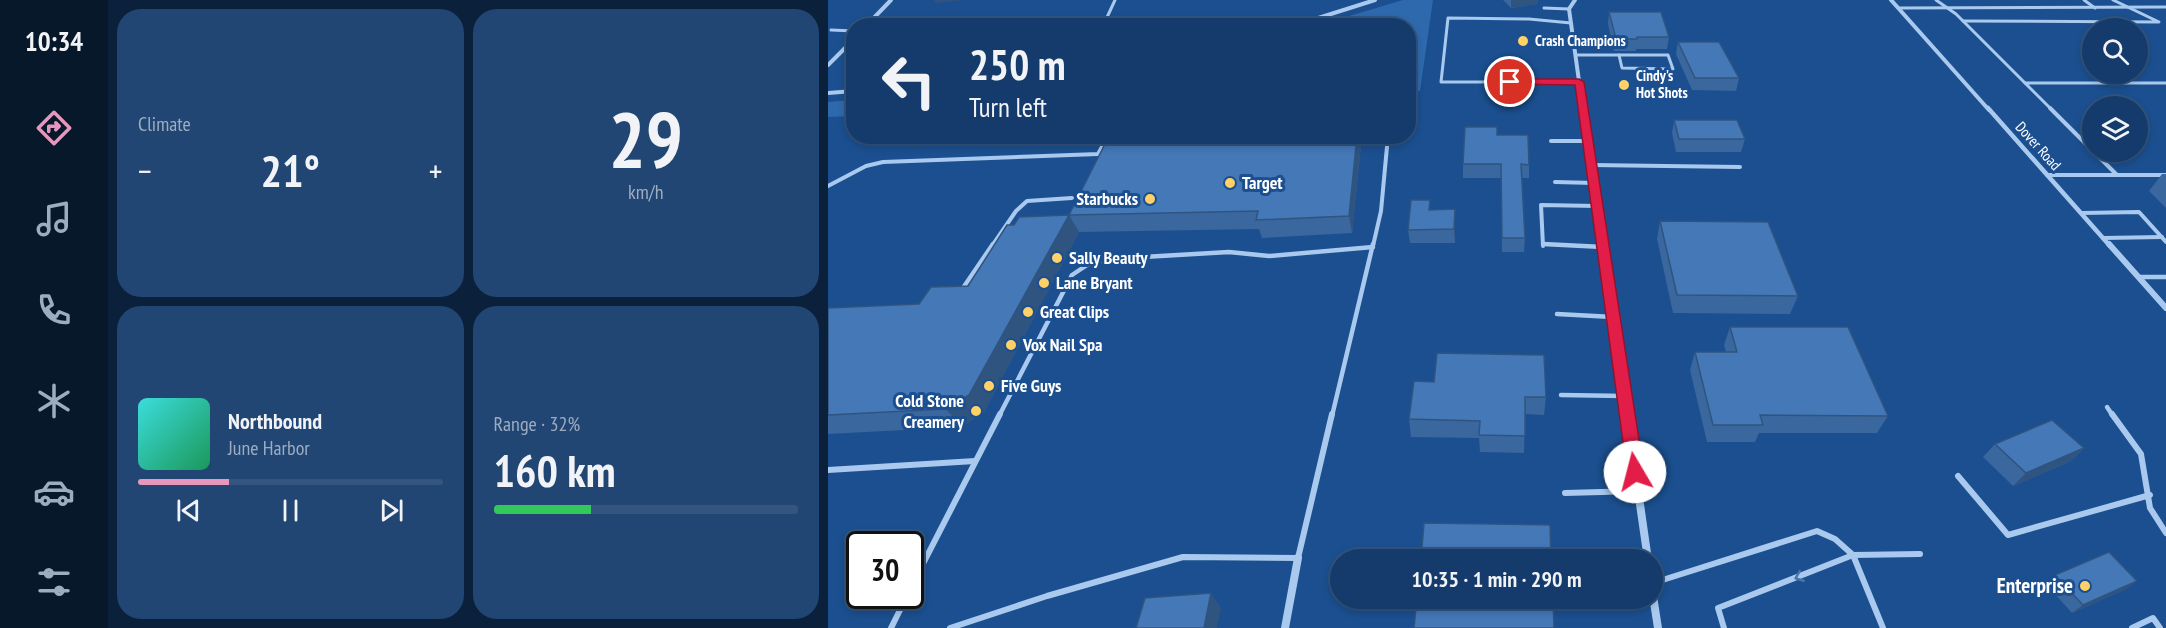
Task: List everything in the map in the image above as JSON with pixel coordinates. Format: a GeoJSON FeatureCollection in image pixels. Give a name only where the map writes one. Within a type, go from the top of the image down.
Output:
{"type":"FeatureCollection","features":[{"type":"Feature","properties":{"kind":"street"},"geometry":{"type":"LineString","coordinates":[[874,18],[891,0]]}},
{"type":"Feature","properties":{"kind":"street"},"geometry":{"type":"LineString","coordinates":[[1318,18],[1375,0]]}},
{"type":"Feature","properties":{"kind":"street"},"geometry":{"type":"LineString","coordinates":[[1575,0],[1569,9],[1646,549]]}},
{"type":"Feature","properties":{"kind":"street","name":"Dover Road"},"geometry":{"type":"LineString","coordinates":[[1891,0],[2166,308]]}},
{"type":"Feature","properties":{"kind":"street"},"geometry":{"type":"LineString","coordinates":[[828,64],[846,47]]}},
{"type":"Feature","properties":{"kind":"street"},"geometry":{"type":"LineString","coordinates":[[828,93],[846,92]]}},
{"type":"Feature","properties":{"kind":"street"},"geometry":{"type":"LineString","coordinates":[[1285,628],[1298,558]]}},
{"type":"Feature","properties":{"kind":"street"},"geometry":{"type":"LineString","coordinates":[[1655,609],[1658,628]]}},
{"type":"Feature","properties":{"kind":"lane"},"geometry":{"type":"LineString","coordinates":[[1107,18],[1115,0]]}},
{"type":"Feature","properties":{"kind":"lane"},"geometry":{"type":"LineString","coordinates":[[1936,0],[1963,21],[2082,140]]}},
{"type":"Feature","properties":{"kind":"lane"},"geometry":{"type":"LineString","coordinates":[[2084,0],[2095,8]]}},
{"type":"Feature","properties":{"kind":"lane"},"geometry":{"type":"LineString","coordinates":[[2113,0],[2166,26]]}},
{"type":"Feature","properties":{"kind":"lane"},"geometry":{"type":"LineString","coordinates":[[1898,8],[2166,7]]}},
{"type":"Feature","properties":{"kind":"lane"},"geometry":{"type":"LineString","coordinates":[[1544,8],[1569,9]]}},
{"type":"Feature","properties":{"kind":"lane"},"geometry":{"type":"LineString","coordinates":[[1571,23],[1529,19],[1448,18],[1441,82],[1579,82]]}},
{"type":"Feature","properties":{"kind":"lane"},"geometry":{"type":"LineString","coordinates":[[1963,21],[2159,22]]}},
{"type":"Feature","properties":{"kind":"lane"},"geometry":{"type":"LineString","coordinates":[[831,30],[846,31]]}},
{"type":"Feature","properties":{"kind":"lane"},"geometry":{"type":"LineString","coordinates":[[1576,55],[1618,55],[1668,55],[1673,69],[1622,68],[1618,55]]}},
{"type":"Feature","properties":{"kind":"lane"},"geometry":{"type":"LineString","coordinates":[[2025,83],[2166,83]]}},
{"type":"Feature","properties":{"kind":"lane"},"geometry":{"type":"LineString","coordinates":[[1551,141],[1588,141]]}},
{"type":"Feature","properties":{"kind":"lane"},"geometry":{"type":"LineString","coordinates":[[828,186],[866,166],[883,162],[1098,154],[1104,144]]}},
{"type":"Feature","properties":{"kind":"lane"},"geometry":{"type":"LineString","coordinates":[[950,628],[1047,596],[1182,557],[1298,558],[1381,211],[1387,144]]}},
{"type":"Feature","properties":{"kind":"lane"},"geometry":{"type":"LineString","coordinates":[[2104,162],[2117,175]]}},
{"type":"Feature","properties":{"kind":"lane"},"geometry":{"type":"LineString","coordinates":[[1591,165],[1740,167]]}},
{"type":"Feature","properties":{"kind":"lane"},"geometry":{"type":"LineString","coordinates":[[2047,175],[2166,175]]}},
{"type":"Feature","properties":{"kind":"lane"},"geometry":{"type":"LineString","coordinates":[[1555,182],[1594,183]]}},
{"type":"Feature","properties":{"kind":"lane"},"geometry":{"type":"LineString","coordinates":[[958,291],[966,286],[1016,211],[1027,201],[1072,198]]}},
{"type":"Feature","properties":{"kind":"lane"},"geometry":{"type":"LineString","coordinates":[[1597,206],[1541,205],[1543,246],[1603,247]]}},
{"type":"Feature","properties":{"kind":"lane"},"geometry":{"type":"LineString","coordinates":[[2082,213],[2139,212],[2166,242]]}},
{"type":"Feature","properties":{"kind":"lane"},"geometry":{"type":"LineString","coordinates":[[2103,238],[2162,237]]}},
{"type":"Feature","properties":{"kind":"lane"},"geometry":{"type":"LineString","coordinates":[[924,561],[1072,275],[1083,266],[1096,259],[1229,252],[1269,256],[1373,247]]}},
{"type":"Feature","properties":{"kind":"lane"},"geometry":{"type":"LineString","coordinates":[[2139,277],[2166,278]]}},
{"type":"Feature","properties":{"kind":"lane"},"geometry":{"type":"LineString","coordinates":[[1557,314],[1613,316]]}},
{"type":"Feature","properties":{"kind":"lane"},"geometry":{"type":"LineString","coordinates":[[1561,395],[1624,396]]}},
{"type":"Feature","properties":{"kind":"lane"},"geometry":{"type":"LineString","coordinates":[[2107,406],[2141,454],[2150,495],[2150,508],[2166,533]]}},
{"type":"Feature","properties":{"kind":"lane"},"geometry":{"type":"LineString","coordinates":[[828,470],[975,461]]}},
{"type":"Feature","properties":{"kind":"lane"},"geometry":{"type":"LineString","coordinates":[[1958,476],[2008,535],[2150,495]]}},
{"type":"Feature","properties":{"kind":"lane"},"geometry":{"type":"LineString","coordinates":[[1565,493],[1638,491]]}},
{"type":"Feature","properties":{"kind":"lane"},"geometry":{"type":"LineString","coordinates":[[1663,580],[1817,531],[1835,539],[1853,555],[1883,628]]}},
{"type":"Feature","properties":{"kind":"lane"},"geometry":{"type":"LineString","coordinates":[[1724,628],[1718,609],[1853,555],[1920,554]]}},
{"type":"Feature","properties":{"kind":"lane"},"geometry":{"type":"LineString","coordinates":[[891,628],[901,609]]}},
{"type":"Feature","properties":{"kind":"lane"},"geometry":{"type":"LineString","coordinates":[[2132,628],[2153,618],[2160,628]]}},
{"type":"Feature","properties":{"kind":"shaded area"},"geometry":{"type":"Polygon","coordinates":[[[1403,0],[1433,0],[1420,91],[1416,91],[1416,18],[1343,18],[1403,0]]]}},
{"type":"Feature","properties":{"kind":"shaded area"},"geometry":{"type":"Polygon","coordinates":[[[846,101],[846,116],[828,117],[828,102],[846,101]]]}},
{"type":"Feature","properties":{"kind":"building"},"geometry":{"type":"Polygon","coordinates":[[[1609,12],[1661,12],[1669,37],[1616,39],[1609,12]]]}},
{"type":"Feature","properties":{"kind":"building"},"geometry":{"type":"Polygon","coordinates":[[[1678,42],[1719,42],[1739,78],[1695,78],[1678,42]]]}},
{"type":"Feature","properties":{"kind":"building"},"geometry":{"type":"Polygon","coordinates":[[[1674,120],[1737,120],[1745,139],[1679,139],[1674,120]]]}},
{"type":"Feature","properties":{"kind":"building"},"geometry":{"type":"Polygon","coordinates":[[[1465,127],[1497,127],[1497,135],[1528,135],[1529,165],[1521,164],[1525,238],[1502,238],[1501,164],[1463,164],[1465,127]]]}},
{"type":"Feature","properties":{"kind":"building","name":"Target"},"geometry":{"type":"Polygon","coordinates":[[[1105,144],[1356,144],[1349,216],[1256,220],[1258,211],[1069,215],[1105,144]]]}},
{"type":"Feature","properties":{"kind":"building"},"geometry":{"type":"Polygon","coordinates":[[[1411,200],[1430,200],[1429,210],[1455,209],[1454,229],[1408,230],[1411,200]]]}},
{"type":"Feature","properties":{"kind":"building"},"geometry":{"type":"Polygon","coordinates":[[[1069,215],[969,395],[946,409],[828,415],[828,308],[919,304],[931,287],[968,286],[1007,225],[1014,225],[1019,217],[1069,215]]]}},
{"type":"Feature","properties":{"kind":"building"},"geometry":{"type":"Polygon","coordinates":[[[1660,221],[1768,222],[1798,296],[1677,295],[1660,221]]]}},
{"type":"Feature","properties":{"kind":"building"},"geometry":{"type":"Polygon","coordinates":[[[1730,327],[1848,327],[1888,416],[1760,415],[1763,425],[1713,425],[1695,352],[1737,352],[1730,327]]]}},
{"type":"Feature","properties":{"kind":"building"},"geometry":{"type":"Polygon","coordinates":[[[1437,353],[1544,355],[1546,397],[1525,397],[1525,436],[1479,435],[1480,421],[1409,419],[1414,381],[1434,382],[1437,353]]]}},
{"type":"Feature","properties":{"kind":"building"},"geometry":{"type":"Polygon","coordinates":[[[2052,420],[2084,448],[2026,473],[1995,444],[2052,420]]]}},
{"type":"Feature","properties":{"kind":"building"},"geometry":{"type":"Polygon","coordinates":[[[1424,523],[1550,525],[1551,549],[1422,549],[1424,523]]]}},
{"type":"Feature","properties":{"kind":"building","name":"Enterprise"},"geometry":{"type":"Polygon","coordinates":[[[2109,552],[2137,581],[2083,605],[2055,575],[2109,552]]]}},
{"type":"Feature","properties":{"kind":"building"},"geometry":{"type":"Polygon","coordinates":[[[1211,593],[1204,628],[1136,628],[1145,598],[1211,593]]]}},
{"type":"Feature","properties":{"kind":"building"},"geometry":{"type":"Polygon","coordinates":[[[1416,609],[1553,609],[1554,628],[1414,628],[1416,609]]]}},
{"type":"Feature","properties":{"kind":"place","name":"Crash Champions"},"geometry":{"type":"Point","coordinates":[1523,41]}},
{"type":"Feature","properties":{"kind":"place","name":"Cindy's Hot Shots"},"geometry":{"type":"Point","coordinates":[1624,85]}},
{"type":"Feature","properties":{"kind":"place","name":"Target"},"geometry":{"type":"Point","coordinates":[1230,183]}},
{"type":"Feature","properties":{"kind":"place","name":"Starbucks"},"geometry":{"type":"Point","coordinates":[1150,199]}},
{"type":"Feature","properties":{"kind":"place","name":"Sally Beauty"},"geometry":{"type":"Point","coordinates":[1057,258]}},
{"type":"Feature","properties":{"kind":"place","name":"Lane Bryant"},"geometry":{"type":"Point","coordinates":[1044,283]}},
{"type":"Feature","properties":{"kind":"place","name":"Great Clips"},"geometry":{"type":"Point","coordinates":[1028,312]}},
{"type":"Feature","properties":{"kind":"place","name":"Vox Nail Spa"},"geometry":{"type":"Point","coordinates":[1011,345]}},
{"type":"Feature","properties":{"kind":"place","name":"Five Guys"},"geometry":{"type":"Point","coordinates":[989,386]}},
{"type":"Feature","properties":{"kind":"place","name":"Cold Stone Creamery"},"geometry":{"type":"Point","coordinates":[976,411]}},
{"type":"Feature","properties":{"kind":"place","name":"Enterprise"},"geometry":{"type":"Point","coordinates":[2085,586]}},
{"type":"Feature","properties":{"kind":"route"},"geometry":{"type":"LineString","coordinates":[[1510,82],[1579,82],[1635,472]]}}]}
